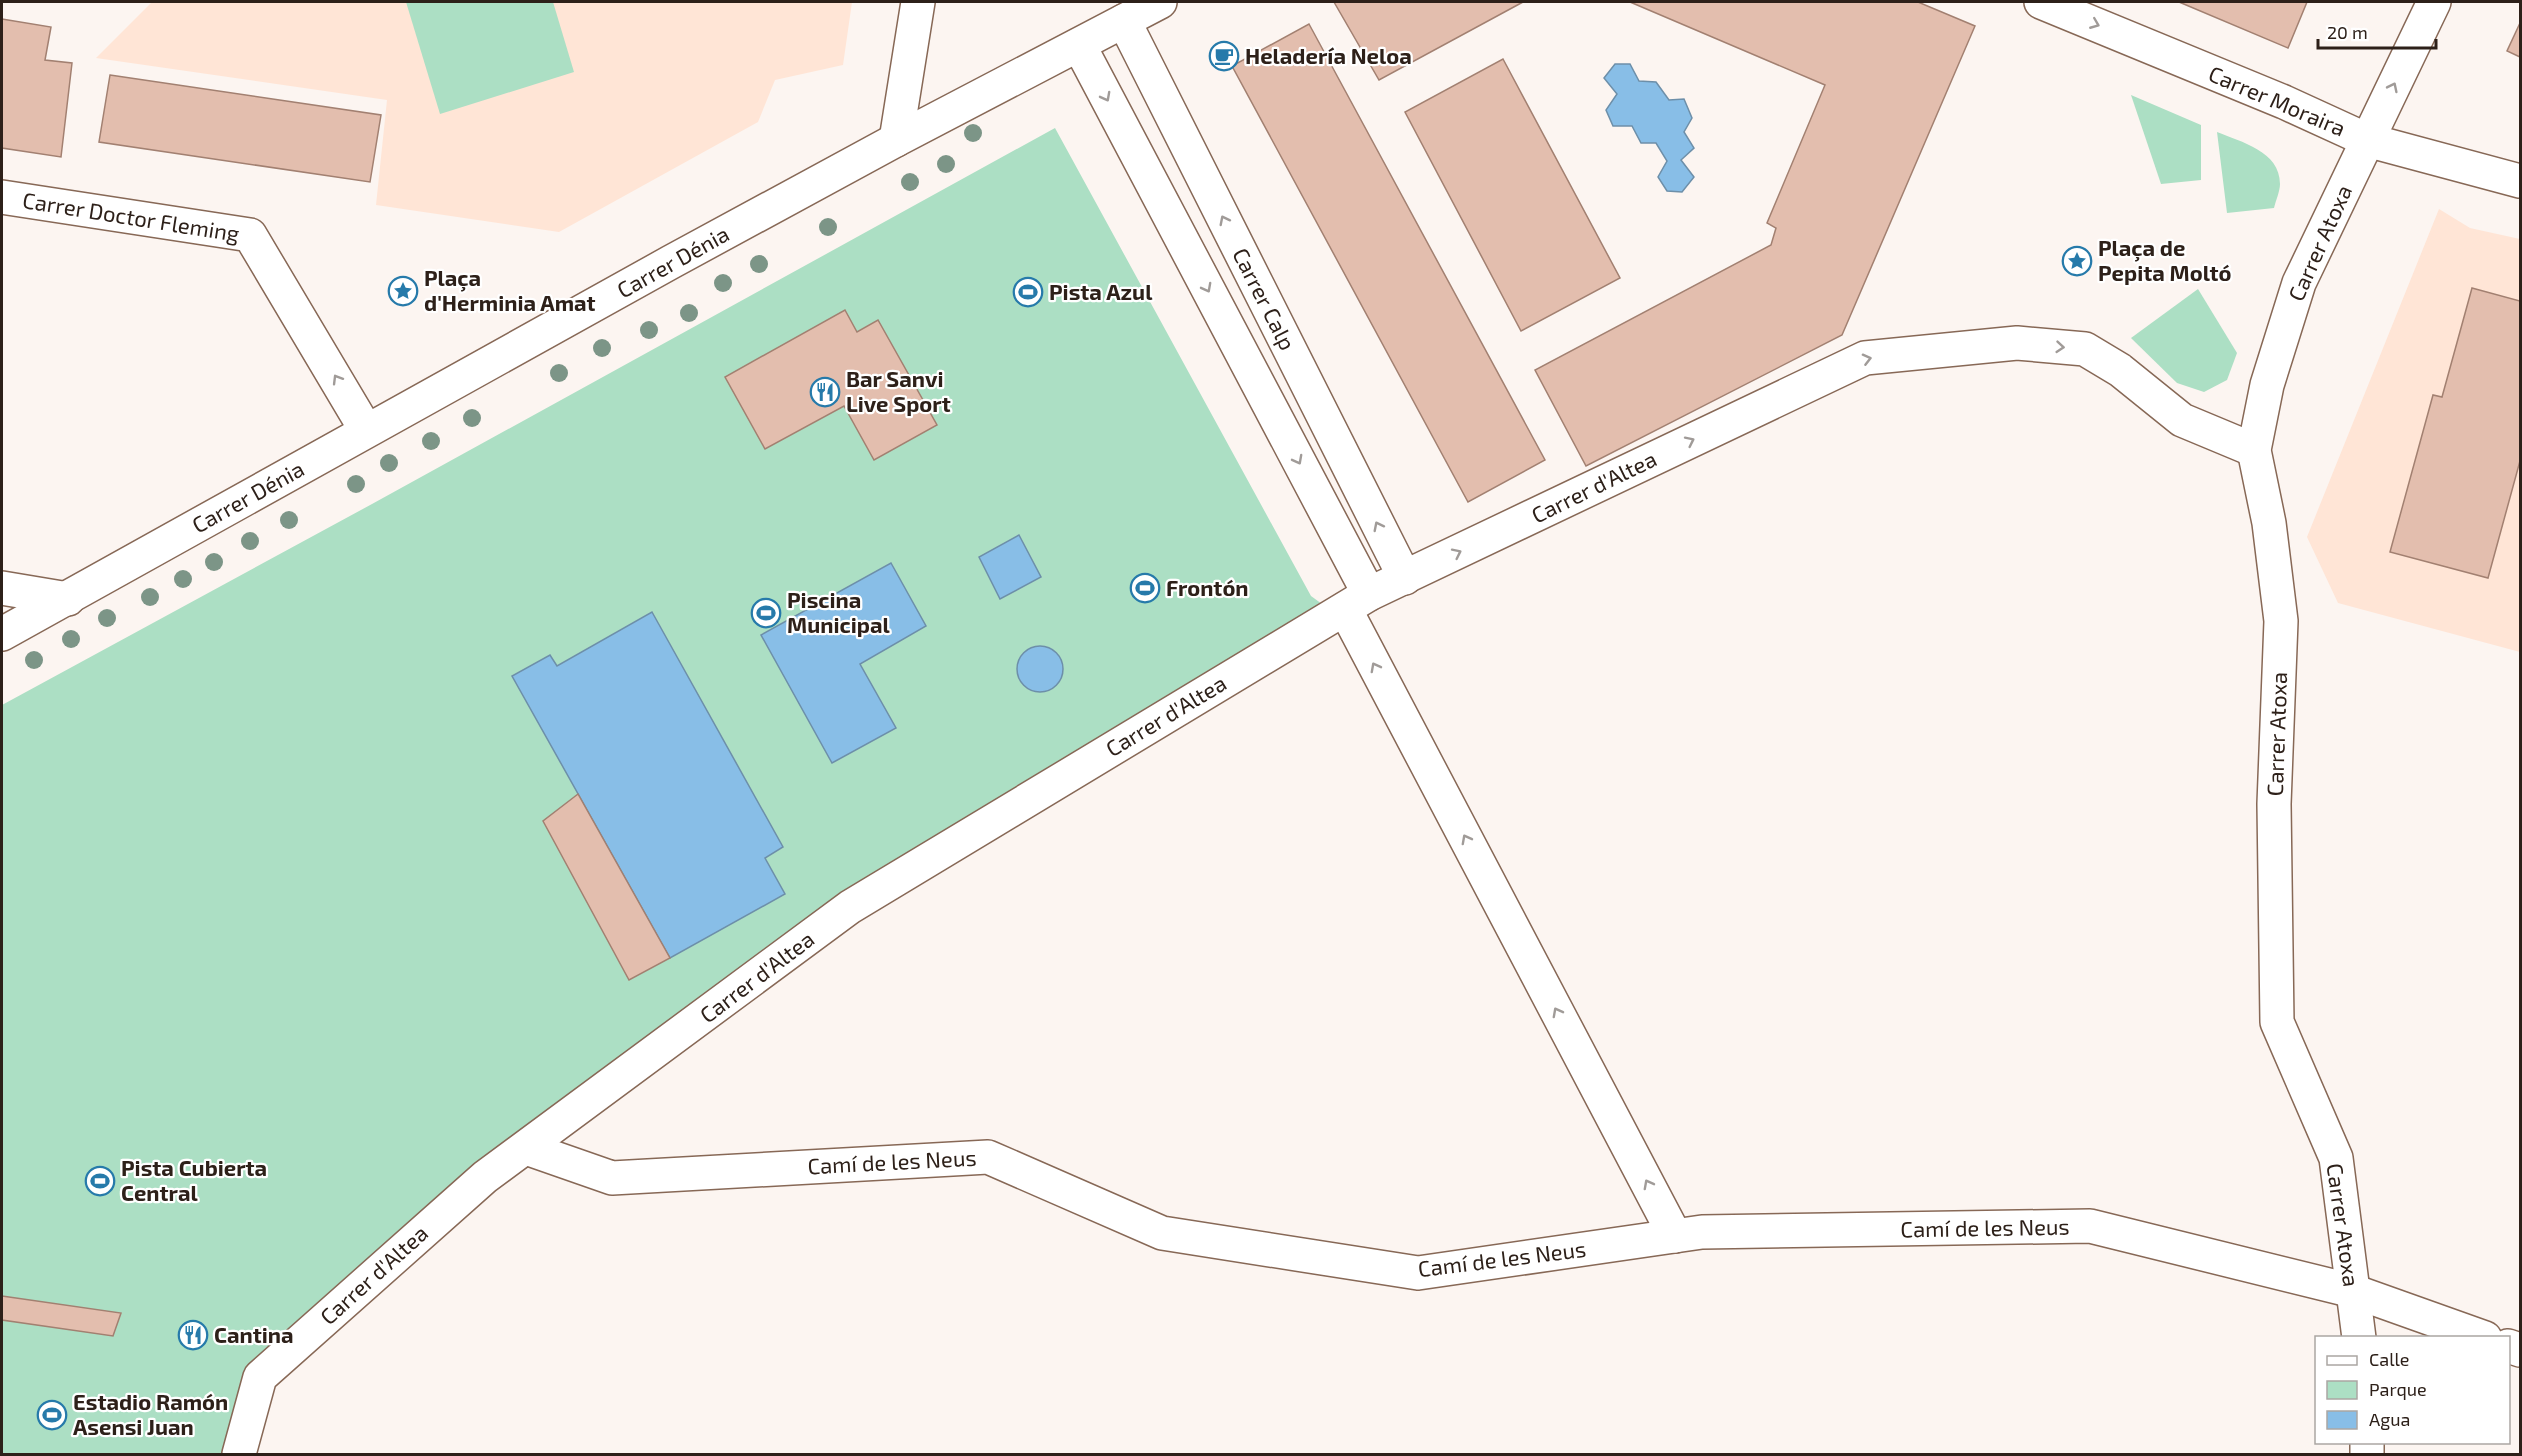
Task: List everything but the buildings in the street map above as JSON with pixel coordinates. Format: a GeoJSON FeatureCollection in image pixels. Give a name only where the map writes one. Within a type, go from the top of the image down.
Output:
{"type":"FeatureCollection","features":[{"type":"Feature","properties":{"kind":"street"},"geometry":{"type":"LineString","coordinates":[[896,140],[918,2]]}},
{"type":"Feature","properties":{"kind":"street","name":"Carrer Dénia"},"geometry":{"type":"LineString","coordinates":[[2,634],[366,430],[896,140],[1160,2]]}},
{"type":"Feature","properties":{"kind":"street","name":"Carrer Moraira"},"geometry":{"type":"LineString","coordinates":[[2041,2],[2284,102],[2367,140],[2520,181]]}},
{"type":"Feature","properties":{"kind":"street","name":"Carrer Atoxa"},"geometry":{"type":"LineString","coordinates":[[2359,1336],[2336,1158],[2277,1022],[2274,804],[2281,621],[2269,523],[2254,450],[2267,385],[2299,283],[2434,2]]}},
{"type":"Feature","properties":{"kind":"street","name":"Carrer Calp"},"geometry":{"type":"LineString","coordinates":[[1124,21],[1405,578]]}},
{"type":"Feature","properties":{"kind":"street","name":"Carrer Calp"},"geometry":{"type":"LineString","coordinates":[[1079,45],[1675,1236]]}},
{"type":"Feature","properties":{"kind":"street","name":"Carrer Doctor Fleming"},"geometry":{"type":"LineString","coordinates":[[2,197],[250,235],[366,430]]}},
{"type":"Feature","properties":{"kind":"street","name":"Carrer d'Altea"},"geometry":{"type":"LineString","coordinates":[[239,1455],[260,1377],[485,1177],[850,907],[1357,602],[1405,578],[1865,358],[2017,343],[2085,349],[2120,370],[2182,420],[2254,450]]}},
{"type":"Feature","properties":{"kind":"street"},"geometry":{"type":"LineString","coordinates":[[2,588],[68,599]]}},
{"type":"Feature","properties":{"kind":"street","name":"Camí de les Neus"},"geometry":{"type":"LineString","coordinates":[[526,1148],[612,1178],[988,1157],[1162,1233],[1418,1273],[1714,1232],[2090,1226],[2353,1291],[2479,1336]]}},
{"type":"Feature","properties":{"kind":"shaded area"},"geometry":{"type":"Polygon","coordinates":[[[152,2],[852,2],[843,65],[775,80],[758,122],[559,232],[376,205],[387,100],[96,58],[152,2]]]}},
{"type":"Feature","properties":{"kind":"shaded area"},"geometry":{"type":"Polygon","coordinates":[[[2439,209],[2470,228],[2520,239],[2520,652],[2338,603],[2307,537],[2439,209]]]}},
{"type":"Feature","properties":{"kind":"green space"},"geometry":{"type":"Polygon","coordinates":[[[406,2],[553,2],[574,72],[440,114],[406,2]]]}},
{"type":"Feature","properties":{"kind":"green space"},"geometry":{"type":"Polygon","coordinates":[[[2131,95],[2201,125],[2201,180],[2161,184],[2131,95]]]}},
{"type":"Feature","properties":{"kind":"green space"},"geometry":{"type":"Polygon","coordinates":[[[1055,128],[1311,596],[1322,604],[850,907],[260,1377],[239,1454],[2,1454],[2,705],[1055,128]]]}},
{"type":"Feature","properties":{"kind":"green space"},"geometry":{"type":"Polygon","coordinates":[[[2217,132],[2258,149],[2274,163],[2280,184],[2274,208],[2227,213],[2217,132]]]}},
{"type":"Feature","properties":{"kind":"green space"},"geometry":{"type":"Polygon","coordinates":[[[2198,289],[2237,353],[2227,380],[2204,392],[2177,383],[2131,338],[2198,289]]]}},
{"type":"Feature","properties":{"kind":"water"},"geometry":{"type":"Polygon","coordinates":[[[1615,64],[1630,64],[1639,81],[1656,82],[1669,100],[1684,99],[1692,118],[1684,132],[1694,148],[1681,160],[1694,177],[1682,192],[1667,191],[1658,177],[1667,161],[1656,143],[1641,143],[1632,126],[1613,126],[1606,110],[1617,94],[1604,78],[1615,64]]]}},
{"type":"Feature","properties":{"kind":"water"},"geometry":{"type":"Polygon","coordinates":[[[1019,535],[1041,577],[1000,599],[979,557],[1019,535]]]}},
{"type":"Feature","properties":{"kind":"water"},"geometry":{"type":"Polygon","coordinates":[[[891,563],[926,626],[860,664],[896,728],[832,763],[761,635],[891,563]]]}},
{"type":"Feature","properties":{"kind":"water"},"geometry":{"type":"Polygon","coordinates":[[[652,612],[783,847],[765,858],[785,894],[670,958],[512,676],[550,655],[557,666],[652,612]]]}},
{"type":"Feature","properties":{"kind":"water"},"geometry":{"type":"Polygon","coordinates":[[[1040,646],[1049,647],[1056,653],[1062,660],[1062,678],[1056,685],[1049,691],[1040,692],[1031,691],[1024,685],[1018,678],[1017,669],[1018,660],[1024,653],[1031,647],[1040,646]]]}},
{"type":"Feature","properties":{"kind":"place","name":"Heladería Neloa"},"geometry":{"type":"Point","coordinates":[1224,56]}},
{"type":"Feature","properties":{"kind":"place","name":"Plaça de Pepita Moltó"},"geometry":{"type":"Point","coordinates":[2077,261]}},
{"type":"Feature","properties":{"kind":"place","name":"Plaça d'Herminia Amat"},"geometry":{"type":"Point","coordinates":[403,291]}},
{"type":"Feature","properties":{"kind":"place","name":"Pista Azul"},"geometry":{"type":"Point","coordinates":[1028,292]}},
{"type":"Feature","properties":{"kind":"place","name":"Bar Sanvi Live Sport"},"geometry":{"type":"Point","coordinates":[825,392]}},
{"type":"Feature","properties":{"kind":"place","name":"Frontón"},"geometry":{"type":"Point","coordinates":[1145,588]}},
{"type":"Feature","properties":{"kind":"place","name":"Piscina Municipal"},"geometry":{"type":"Point","coordinates":[766,613]}},
{"type":"Feature","properties":{"kind":"place","name":"Pista Cubierta Central"},"geometry":{"type":"Point","coordinates":[100,1181]}},
{"type":"Feature","properties":{"kind":"place","name":"Cantina"},"geometry":{"type":"Point","coordinates":[193,1335]}},
{"type":"Feature","properties":{"kind":"place","name":"Estadio Ramón Asensi Juan"},"geometry":{"type":"Point","coordinates":[52,1415]}}]}
